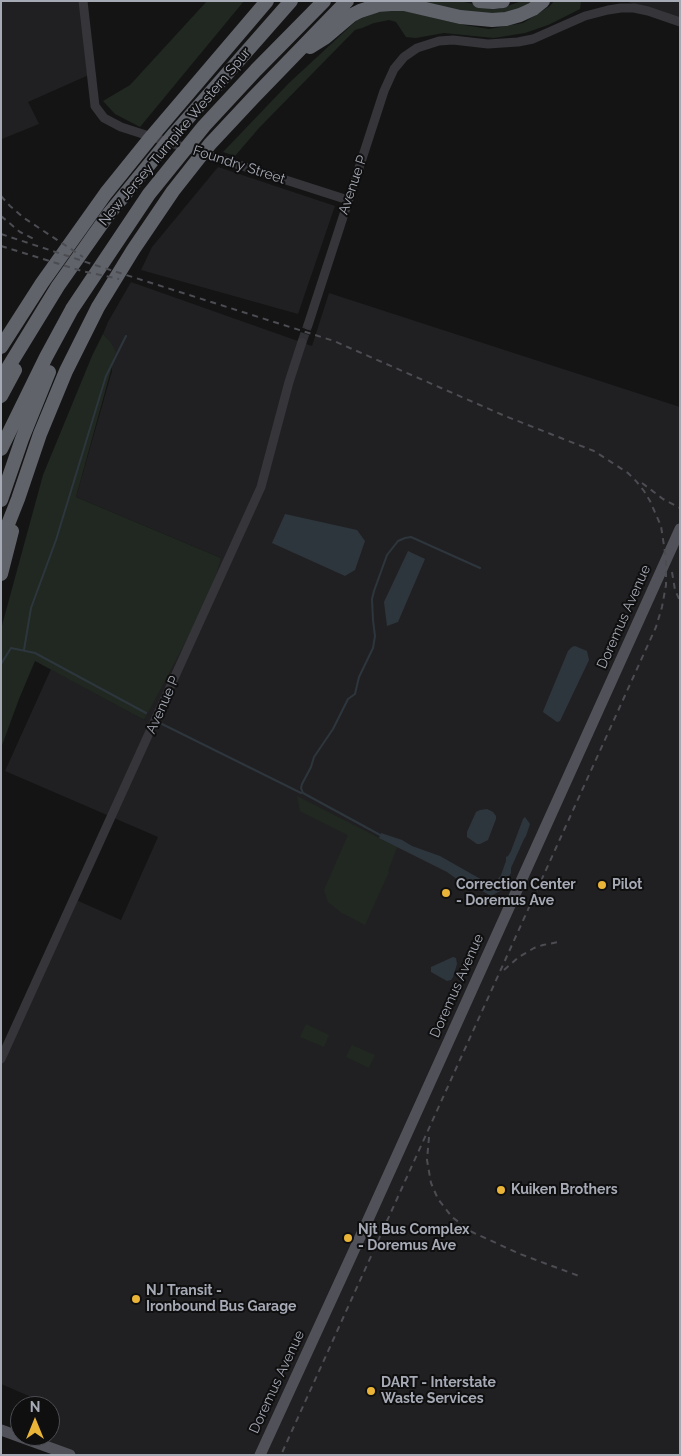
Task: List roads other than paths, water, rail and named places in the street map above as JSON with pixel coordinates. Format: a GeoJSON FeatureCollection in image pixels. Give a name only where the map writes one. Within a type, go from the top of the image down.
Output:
{"type":"FeatureCollection","features":[{"type":"Feature","properties":{"kind":"highway"},"geometry":{"type":"LineString","coordinates":[[179,103],[201,68],[256,1]]}},
{"type":"Feature","properties":{"kind":"highway","name":"New Jersey Turnpike Western Spur"},"geometry":{"type":"LineString","coordinates":[[1,347],[58,259],[93,210],[169,114],[267,1]]}},
{"type":"Feature","properties":{"kind":"highway","name":"New Jersey Turnpike Western Spur"},"geometry":{"type":"LineString","coordinates":[[1,379],[45,307],[108,215],[186,120],[291,1]]}},
{"type":"Feature","properties":{"kind":"highway"},"geometry":{"type":"LineString","coordinates":[[1,449],[46,357],[125,228],[166,172],[204,126],[324,1]]}},
{"type":"Feature","properties":{"kind":"highway"},"geometry":{"type":"LineString","coordinates":[[1,542],[52,402],[98,307],[144,231],[184,176],[222,131],[347,1]]}},
{"type":"Feature","properties":{"kind":"highway"},"geometry":{"type":"LineString","coordinates":[[479,1],[503,1]]}},
{"type":"Feature","properties":{"kind":"highway"},"geometry":{"type":"LineString","coordinates":[[290,59],[326,37],[352,15],[371,6],[404,4],[460,17],[492,20],[513,18],[543,1]]}},
{"type":"Feature","properties":{"kind":"highway"},"geometry":{"type":"LineString","coordinates":[[1,500],[19,445],[39,394],[78,305]]}},
{"type":"Feature","properties":{"kind":"highway"},"geometry":{"type":"LineString","coordinates":[[1,396],[12,377],[29,332]]}},
{"type":"Feature","properties":{"kind":"highway"},"geometry":{"type":"LineString","coordinates":[[1,574],[11,540],[18,498]]}},
{"type":"Feature","properties":{"kind":"main road","name":"Doremus Avenue"},"geometry":{"type":"LineString","coordinates":[[260,1455],[680,529]]}},
{"type":"Feature","properties":{"kind":"main road"},"geometry":{"type":"LineString","coordinates":[[1,1430],[70,1455]]}},
{"type":"Feature","properties":{"kind":"street","name":"Foundry Street"},"geometry":{"type":"LineString","coordinates":[[83,1],[95,106],[104,118],[121,127],[348,200]]}},
{"type":"Feature","properties":{"kind":"street","name":"Avenue P"},"geometry":{"type":"LineString","coordinates":[[308,325],[386,84],[394,69],[410,52],[426,44],[439,41],[453,40],[488,44],[518,42],[546,34],[596,12],[621,8],[648,11],[680,22]]}},
{"type":"Feature","properties":{"kind":"street","name":"Avenue P"},"geometry":{"type":"LineString","coordinates":[[1,1059],[261,487],[289,382],[302,342]]}},
{"type":"Feature","properties":{"kind":"waterway"},"geometry":{"type":"LineString","coordinates":[[24,650],[31,608],[56,540],[106,376],[126,336]]}},
{"type":"Feature","properties":{"kind":"waterway"},"geometry":{"type":"LineString","coordinates":[[382,836],[303,793],[302,784],[314,757],[333,729],[348,699],[355,694],[359,677],[373,648],[375,636],[372,599],[374,591],[387,555],[398,541],[411,537],[480,568]]}},
{"type":"Feature","properties":{"kind":"waterway"},"geometry":{"type":"LineString","coordinates":[[1,664],[11,648],[35,653],[146,713]]}},
{"type":"Feature","properties":{"kind":"waterway"},"geometry":{"type":"LineString","coordinates":[[160,723],[301,793]]}},
{"type":"Feature","properties":{"kind":"tunnel"},"geometry":{"type":"LineString","coordinates":[[302,342],[308,325]]}},
{"type":"Feature","properties":{"kind":"railway"},"geometry":{"type":"LineString","coordinates":[[1,196],[24,218],[83,257]]}},
{"type":"Feature","properties":{"kind":"railway"},"geometry":{"type":"LineString","coordinates":[[1,216],[20,232],[34,239]]}},
{"type":"Feature","properties":{"kind":"railway"},"geometry":{"type":"LineString","coordinates":[[1,234],[334,341],[505,416],[594,451],[628,473],[636,481],[650,501],[661,526],[666,559],[666,585],[656,627],[281,1455]]}},
{"type":"Feature","properties":{"kind":"railway"},"geometry":{"type":"LineString","coordinates":[[1,246],[82,271],[119,279]]}},
{"type":"Feature","properties":{"kind":"railway"},"geometry":{"type":"LineString","coordinates":[[642,483],[663,499],[680,508]]}},
{"type":"Feature","properties":{"kind":"railway"},"geometry":{"type":"LineString","coordinates":[[672,572],[675,590],[680,601]]}},
{"type":"Feature","properties":{"kind":"railway"},"geometry":{"type":"LineString","coordinates":[[504,970],[519,957],[534,948],[558,942]]}},
{"type":"Feature","properties":{"kind":"railway"},"geometry":{"type":"LineString","coordinates":[[429,1137],[427,1160],[431,1183],[438,1199],[452,1217],[472,1232],[520,1254],[579,1276]]}},
{"type":"Feature","properties":{"kind":"place","name":"Pilot"},"geometry":{"type":"Point","coordinates":[602,885]}},
{"type":"Feature","properties":{"kind":"place","name":"Correction Center - Doremus Ave"},"geometry":{"type":"Point","coordinates":[446,893]}},
{"type":"Feature","properties":{"kind":"place","name":"Kuiken Brothers"},"geometry":{"type":"Point","coordinates":[501,1190]}},
{"type":"Feature","properties":{"kind":"place","name":"Njt Bus Complex - Doremus Ave"},"geometry":{"type":"Point","coordinates":[348,1238]}},
{"type":"Feature","properties":{"kind":"place","name":"NJ Transit - Ironbound Bus Garage"},"geometry":{"type":"Point","coordinates":[136,1299]}},
{"type":"Feature","properties":{"kind":"place","name":"DART - Interstate Waste Services"},"geometry":{"type":"Point","coordinates":[371,1391]}}]}
